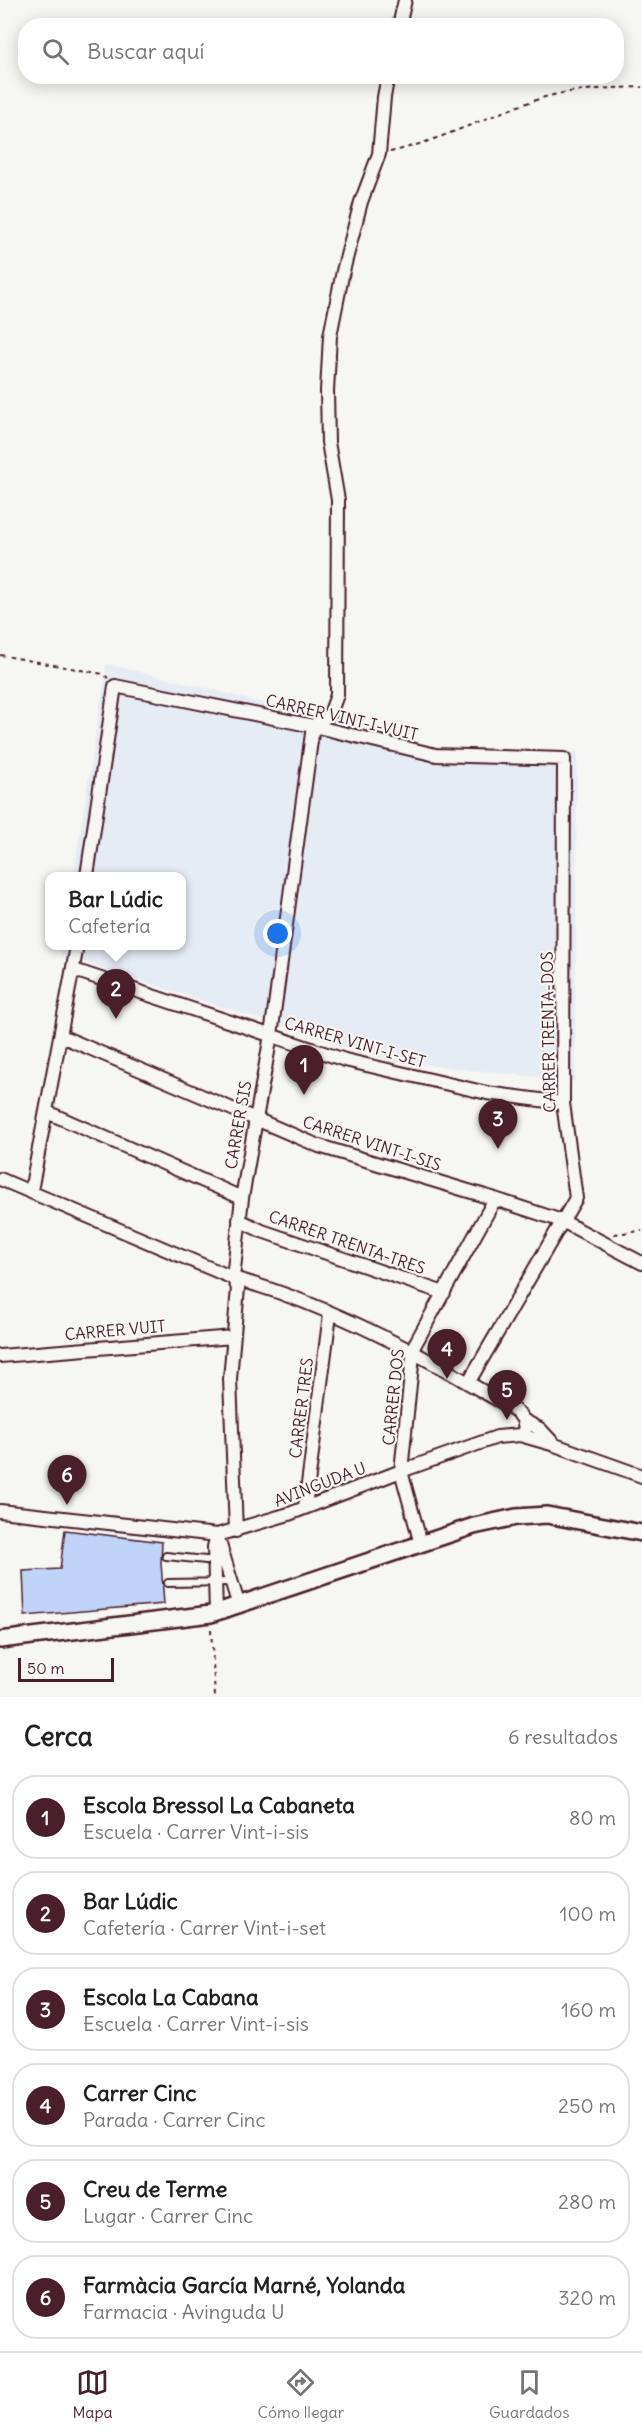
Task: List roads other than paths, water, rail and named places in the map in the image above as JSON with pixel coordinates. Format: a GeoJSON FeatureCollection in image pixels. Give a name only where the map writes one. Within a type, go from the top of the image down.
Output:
{"type":"FeatureCollection","features":[{"type":"Feature","properties":{"kind":"street"},"geometry":{"type":"LineString","coordinates":[[401,18],[405,0]]}},
{"type":"Feature","properties":{"kind":"street"},"geometry":{"type":"LineString","coordinates":[[313,726],[330,714],[338,695],[338,500],[328,442],[327,391],[330,336],[360,202],[378,154],[386,84]]}},
{"type":"Feature","properties":{"kind":"street","name":"CARRER VINT-I-VUIT"},"geometry":{"type":"LineString","coordinates":[[88,872],[115,687],[313,726],[436,755],[564,759]]}},
{"type":"Feature","properties":{"kind":"street","name":"CARRER SIS"},"geometry":{"type":"LineString","coordinates":[[236,1531],[230,1379],[238,1288],[233,1278],[242,1198],[271,1035],[313,726]]}},
{"type":"Feature","properties":{"kind":"street","name":"CARRER TRENTA-DOS"},"geometry":{"type":"LineString","coordinates":[[468,1383],[576,1198],[563,1103],[564,759]]}},
{"type":"Feature","properties":{"kind":"street"},"geometry":{"type":"LineString","coordinates":[[31,1191],[76,950]]}},
{"type":"Feature","properties":{"kind":"street","name":"CARRER VINT-I-SET"},"geometry":{"type":"LineString","coordinates":[[74,970],[345,1060],[414,1078],[487,1093],[563,1103]]}},
{"type":"Feature","properties":{"kind":"street","name":"CARRER VINT-I-SIS"},"geometry":{"type":"LineString","coordinates":[[61,1036],[319,1146],[562,1221],[642,1263]]}},
{"type":"Feature","properties":{"kind":"street"},"geometry":{"type":"LineString","coordinates":[[47,1112],[242,1198]]}},
{"type":"Feature","properties":{"kind":"street"},"geometry":{"type":"LineString","coordinates":[[0,1179],[233,1278],[356,1324],[468,1383],[516,1412],[524,1420],[540,1429],[555,1445]]}},
{"type":"Feature","properties":{"kind":"street","name":"CARRER DOS"},"geometry":{"type":"LineString","coordinates":[[421,1544],[401,1471],[414,1346],[495,1199]]}},
{"type":"Feature","properties":{"kind":"street","name":"CARRER TRENTA-TRES"},"geometry":{"type":"LineString","coordinates":[[239,1220],[262,1231],[444,1293]]}},
{"type":"Feature","properties":{"kind":"street","name":"CARRER TRES"},"geometry":{"type":"LineString","coordinates":[[305,1506],[330,1314]]}},
{"type":"Feature","properties":{"kind":"street","name":"CARRER VUIT"},"geometry":{"type":"LineString","coordinates":[[0,1356],[233,1337]]}},
{"type":"Feature","properties":{"kind":"street"},"geometry":{"type":"LineString","coordinates":[[524,1420],[525,1436]]}},
{"type":"Feature","properties":{"kind":"street","name":"AVINGUDA U"},"geometry":{"type":"LineString","coordinates":[[0,1511],[218,1535],[236,1531],[497,1437],[525,1436],[642,1476]]}},
{"type":"Feature","properties":{"kind":"street"},"geometry":{"type":"LineString","coordinates":[[0,1640],[213,1613],[474,1526],[529,1515],[547,1515],[642,1533]]}},
{"type":"Feature","properties":{"kind":"street"},"geometry":{"type":"LineString","coordinates":[[213,1613],[214,1583],[220,1561],[218,1535]]}},
{"type":"Feature","properties":{"kind":"street"},"geometry":{"type":"LineString","coordinates":[[220,1561],[232,1582],[239,1606]]}},
{"type":"Feature","properties":{"kind":"lane"},"geometry":{"type":"LineString","coordinates":[[166,1556],[220,1561]]}},
{"type":"Feature","properties":{"kind":"lane"},"geometry":{"type":"LineString","coordinates":[[168,1584],[232,1582]]}},
{"type":"Feature","properties":{"kind":"place","name":"Bar Lúdic"},"geometry":{"type":"Point","coordinates":[116,1019]}},
{"type":"Feature","properties":{"kind":"place","name":"Escola Bressol La Cabaneta"},"geometry":{"type":"Point","coordinates":[304,1095]}},
{"type":"Feature","properties":{"kind":"place","name":"Escola La Cabana"},"geometry":{"type":"Point","coordinates":[498,1149]}},
{"type":"Feature","properties":{"kind":"place","name":"Carrer Cinc"},"geometry":{"type":"Point","coordinates":[447,1379]}},
{"type":"Feature","properties":{"kind":"place","name":"Creu de Terme"},"geometry":{"type":"Point","coordinates":[507,1420]}},
{"type":"Feature","properties":{"kind":"place","name":"Farmàcia García Marné, Yolanda"},"geometry":{"type":"Point","coordinates":[67,1505]}}]}
